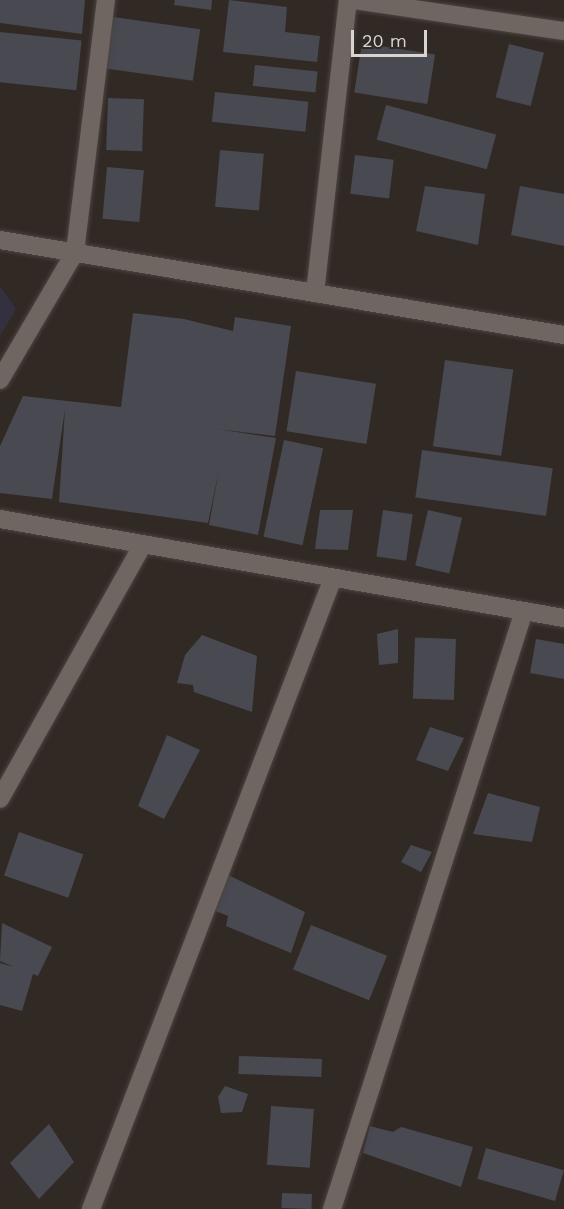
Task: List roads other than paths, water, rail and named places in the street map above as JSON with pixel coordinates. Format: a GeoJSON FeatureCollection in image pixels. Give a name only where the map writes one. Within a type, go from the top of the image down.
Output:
{"type":"FeatureCollection","features":[{"type":"Feature","properties":{"kind":"street"},"geometry":{"type":"LineString","coordinates":[[0,380],[75,252],[106,0]]}},
{"type":"Feature","properties":{"kind":"street"},"geometry":{"type":"LineString","coordinates":[[315,293],[348,0]]}},
{"type":"Feature","properties":{"kind":"street"},"geometry":{"type":"LineString","coordinates":[[353,0],[564,31]]}},
{"type":"Feature","properties":{"kind":"street"},"geometry":{"type":"LineString","coordinates":[[0,240],[564,336]]}},
{"type":"Feature","properties":{"kind":"street"},"geometry":{"type":"LineString","coordinates":[[0,519],[564,618]]}},
{"type":"Feature","properties":{"kind":"street"},"geometry":{"type":"LineString","coordinates":[[0,800],[143,544]]}},
{"type":"Feature","properties":{"kind":"street"},"geometry":{"type":"LineString","coordinates":[[91,1209],[333,578]]}},
{"type":"Feature","properties":{"kind":"street"},"geometry":{"type":"LineString","coordinates":[[332,1209],[524,611]]}}]}
